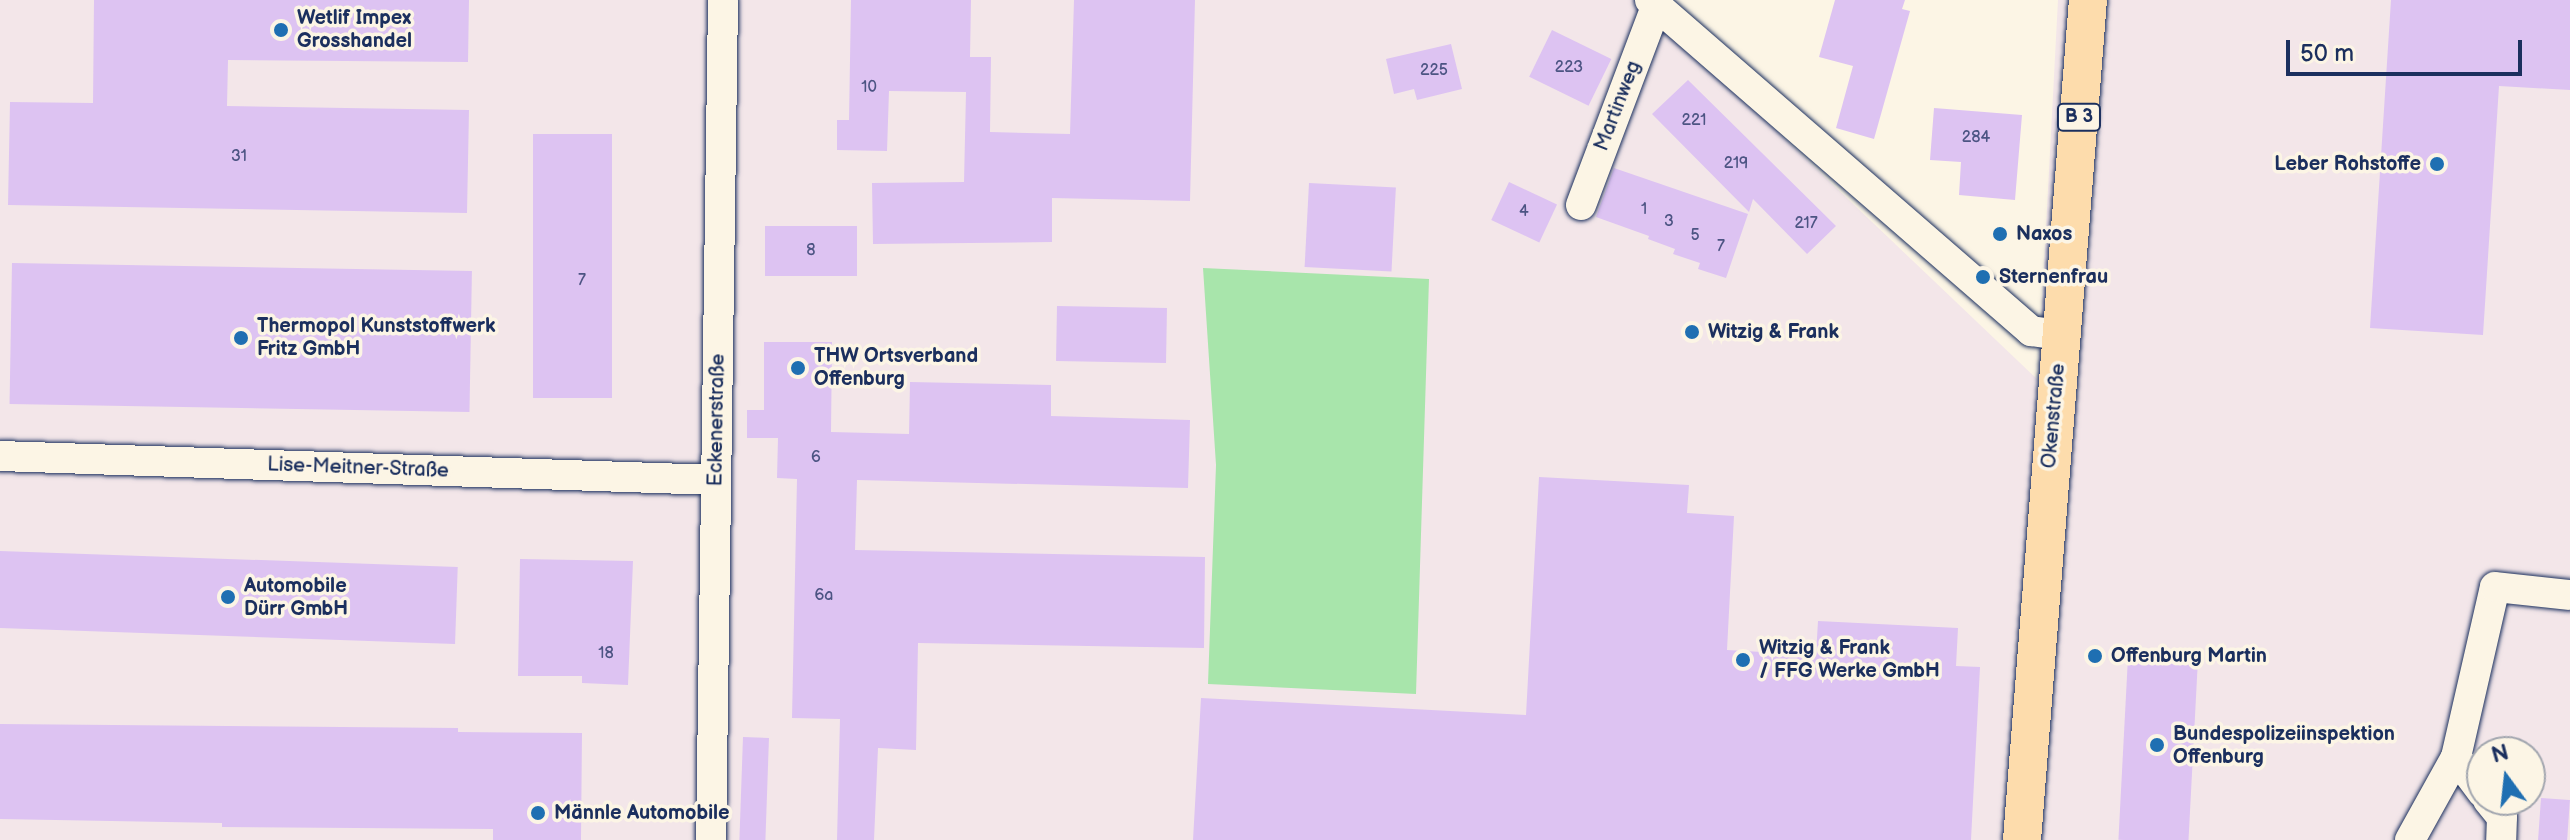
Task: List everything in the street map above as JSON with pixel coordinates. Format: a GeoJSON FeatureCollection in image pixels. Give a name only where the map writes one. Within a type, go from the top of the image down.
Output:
{"type":"FeatureCollection","features":[{"type":"Feature","properties":{"kind":"main road","name":"B 3"},"geometry":{"type":"LineString","coordinates":[[2061,335],[2088,0]]}},
{"type":"Feature","properties":{"kind":"main road","name":"Okenstraße"},"geometry":{"type":"LineString","coordinates":[[2022,840],[2061,335]]}},
{"type":"Feature","properties":{"kind":"street","name":"Eckenerstraße"},"geometry":{"type":"LineString","coordinates":[[711,840],[723,0]]}},
{"type":"Feature","properties":{"kind":"street","name":"Okenstraße"},"geometry":{"type":"LineString","coordinates":[[1653,3],[2031,331],[2061,335]]}},
{"type":"Feature","properties":{"kind":"street","name":"Martinweg"},"geometry":{"type":"LineString","coordinates":[[1581,205],[1653,3]]}},
{"type":"Feature","properties":{"kind":"street","name":"Lise-Meitner-Straße"},"geometry":{"type":"LineString","coordinates":[[0,456],[716,480]]}},
{"type":"Feature","properties":{"kind":"street"},"geometry":{"type":"LineString","coordinates":[[2410,840],[2456,757],[2495,587],[2570,595]]}},
{"type":"Feature","properties":{"kind":"street"},"geometry":{"type":"LineString","coordinates":[[2456,757],[2466,770]]}},
{"type":"Feature","properties":{"kind":"street"},"geometry":{"type":"LineString","coordinates":[[2501,816],[2501,840]]}},
{"type":"Feature","properties":{"kind":"shaded area"},"geometry":{"type":"Polygon","coordinates":[[[0,0],[1639,0],[2038,380],[2058,0],[2570,0],[2570,840],[0,840],[0,0]]]}},
{"type":"Feature","properties":{"kind":"green space"},"geometry":{"type":"Polygon","coordinates":[[[1203,268],[1429,279],[1416,694],[1208,684],[1216,465],[1203,268]]]}},
{"type":"Feature","properties":{"kind":"building"},"geometry":{"type":"Polygon","coordinates":[[[94,0],[469,0],[468,62],[228,60],[227,106],[469,110],[467,213],[8,205],[10,102],[93,103],[94,0]]]}},
{"type":"Feature","properties":{"kind":"building"},"geometry":{"type":"Polygon","coordinates":[[[851,0],[971,0],[970,57],[991,57],[990,132],[1070,134],[1074,0],[1195,0],[1190,201],[1052,198],[1052,242],[873,244],[872,183],[964,182],[966,92],[889,91],[887,151],[837,150],[837,120],[849,120],[851,0]]]}},
{"type":"Feature","properties":{"kind":"building"},"geometry":{"type":"Polygon","coordinates":[[[1835,0],[1905,0],[1902,9],[1910,11],[1874,139],[1836,128],[1853,66],[1819,57],[1835,0]]]}},
{"type":"Feature","properties":{"kind":"building","name":"Leber Rohstoffe"},"geometry":{"type":"Polygon","coordinates":[[[2391,0],[2570,0],[2570,90],[2499,86],[2483,335],[2370,328],[2391,0]]]}},
{"type":"Feature","properties":{"kind":"building"},"geometry":{"type":"Polygon","coordinates":[[[1552,30],[1611,59],[1589,106],[1529,77],[1552,30]]]}},
{"type":"Feature","properties":{"kind":"building"},"geometry":{"type":"Polygon","coordinates":[[[1451,44],[1462,89],[1417,100],[1414,89],[1394,94],[1386,59],[1451,44]]]}},
{"type":"Feature","properties":{"kind":"building"},"geometry":{"type":"Polygon","coordinates":[[[1688,80],[1836,226],[1807,254],[1753,199],[1749,212],[1652,114],[1688,80]]]}},
{"type":"Feature","properties":{"kind":"building"},"geometry":{"type":"Polygon","coordinates":[[[1934,108],[2022,115],[2015,200],[1959,195],[1961,162],[1930,160],[1934,108]]]}},
{"type":"Feature","properties":{"kind":"building"},"geometry":{"type":"Polygon","coordinates":[[[533,134],[612,134],[612,398],[533,398],[533,134]]]}},
{"type":"Feature","properties":{"kind":"building"},"geometry":{"type":"Polygon","coordinates":[[[1614,168],[1748,214],[1726,278],[1698,269],[1700,263],[1673,254],[1675,249],[1648,239],[1649,236],[1596,217],[1614,168]]]}},
{"type":"Feature","properties":{"kind":"building"},"geometry":{"type":"Polygon","coordinates":[[[1509,182],[1557,204],[1539,242],[1491,220],[1509,182]]]}},
{"type":"Feature","properties":{"kind":"building"},"geometry":{"type":"Polygon","coordinates":[[[1309,183],[1396,188],[1391,271],[1305,267],[1309,183]]]}},
{"type":"Feature","properties":{"kind":"building"},"geometry":{"type":"Polygon","coordinates":[[[765,226],[857,226],[857,276],[765,276],[765,226]]]}},
{"type":"Feature","properties":{"kind":"building","name":"Thermopol Kunststoffwerk Fritz GmbH"},"geometry":{"type":"Polygon","coordinates":[[[12,263],[472,271],[469,412],[10,404],[12,263]]]}},
{"type":"Feature","properties":{"kind":"building"},"geometry":{"type":"Polygon","coordinates":[[[1057,306],[1167,308],[1166,363],[1056,361],[1057,306]]]}},
{"type":"Feature","properties":{"kind":"building"},"geometry":{"type":"Polygon","coordinates":[[[764,342],[832,342],[831,432],[909,434],[910,382],[1051,385],[1051,416],[1190,420],[1188,488],[857,480],[855,550],[1205,557],[1204,648],[918,643],[916,750],[878,748],[874,840],[837,840],[840,719],[792,718],[797,479],[777,478],[778,438],[747,438],[747,410],[764,410],[764,342]]]}},
{"type":"Feature","properties":{"kind":"building","name":"Witzig & Frank / FFG Werke GmbH"},"geometry":{"type":"Polygon","coordinates":[[[1539,477],[1689,485],[1687,513],[1734,516],[1727,650],[1816,655],[1818,621],[1958,628],[1956,666],[1980,667],[1971,840],[1193,840],[1201,698],[1526,715],[1539,477]]]}},
{"type":"Feature","properties":{"kind":"building","name":"Automobile Dürr GmbH"},"geometry":{"type":"Polygon","coordinates":[[[0,551],[458,567],[455,644],[0,628],[0,551]]]}},
{"type":"Feature","properties":{"kind":"building"},"geometry":{"type":"Polygon","coordinates":[[[520,559],[633,561],[628,685],[582,683],[582,676],[518,676],[520,559]]]}},
{"type":"Feature","properties":{"kind":"building","name":"Bundespolizeiinspektion Offenburg"},"geometry":{"type":"Polygon","coordinates":[[[2128,657],[2198,661],[2189,840],[2118,840],[2128,657]]]}},
{"type":"Feature","properties":{"kind":"building"},"geometry":{"type":"Polygon","coordinates":[[[0,724],[458,728],[458,732],[582,733],[581,840],[493,840],[493,829],[222,827],[222,823],[0,819],[0,724]]]}},
{"type":"Feature","properties":{"kind":"building"},"geometry":{"type":"Polygon","coordinates":[[[743,737],[769,738],[765,840],[739,840],[743,737]]]}},
{"type":"Feature","properties":{"kind":"building"},"geometry":{"type":"Polygon","coordinates":[[[2546,798],[2570,800],[2567,840],[2538,840],[2540,816],[2546,816],[2546,798]]]}},
{"type":"Feature","properties":{"kind":"place","name":"Wetlif Impex Grosshandel"},"geometry":{"type":"Point","coordinates":[281,30]}},
{"type":"Feature","properties":{"kind":"place","name":"Leber Rohstoffe"},"geometry":{"type":"Point","coordinates":[2437,164]}},
{"type":"Feature","properties":{"kind":"place","name":"Naxos"},"geometry":{"type":"Point","coordinates":[2000,234]}},
{"type":"Feature","properties":{"kind":"place","name":"Sternenfrau"},"geometry":{"type":"Point","coordinates":[1983,277]}},
{"type":"Feature","properties":{"kind":"place","name":"Witzig & Frank"},"geometry":{"type":"Point","coordinates":[1692,332]}},
{"type":"Feature","properties":{"kind":"place","name":"Thermopol Kunststoffwerk Fritz GmbH"},"geometry":{"type":"Point","coordinates":[241,338]}},
{"type":"Feature","properties":{"kind":"place","name":"THW Ortsverband Offenburg"},"geometry":{"type":"Point","coordinates":[798,368]}},
{"type":"Feature","properties":{"kind":"place","name":"Automobile Dürr GmbH"},"geometry":{"type":"Point","coordinates":[228,597]}},
{"type":"Feature","properties":{"kind":"place","name":"Offenburg Martin"},"geometry":{"type":"Point","coordinates":[2095,656]}},
{"type":"Feature","properties":{"kind":"place","name":"Witzig & Frank / FFG Werke GmbH"},"geometry":{"type":"Point","coordinates":[1743,660]}},
{"type":"Feature","properties":{"kind":"place","name":"Bundespolizeiinspektion Offenburg"},"geometry":{"type":"Point","coordinates":[2157,745]}},
{"type":"Feature","properties":{"kind":"place","name":"Männle Automobile"},"geometry":{"type":"Point","coordinates":[538,813]}}]}
